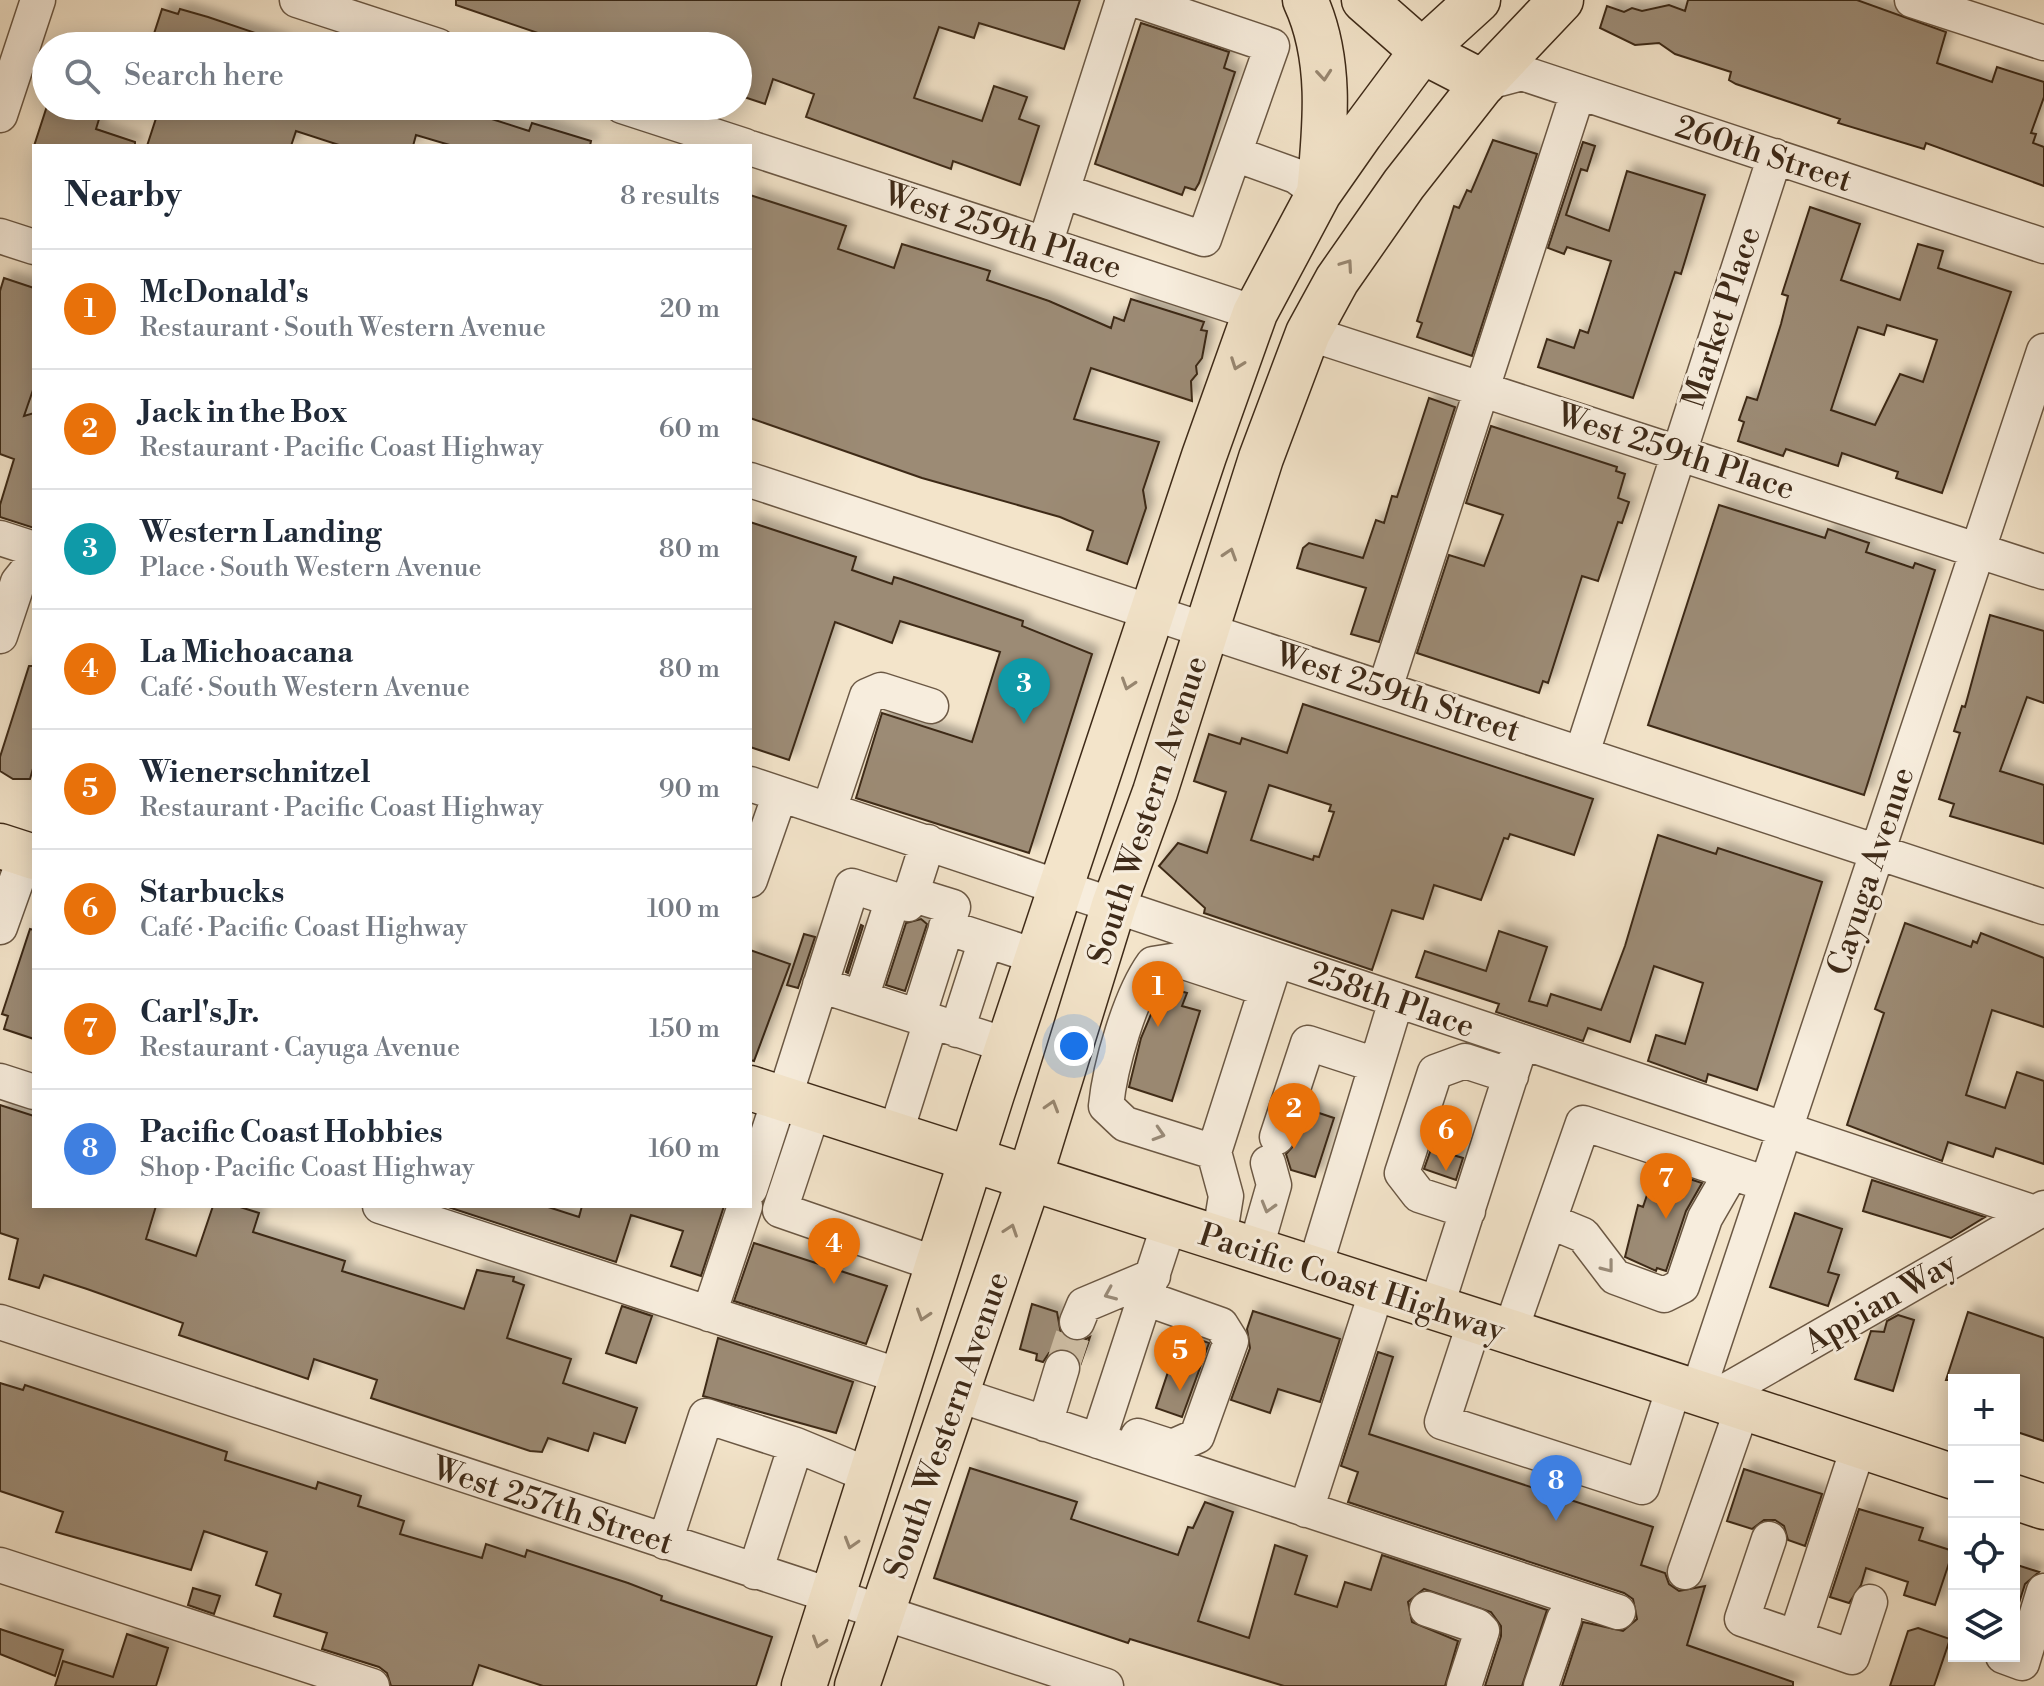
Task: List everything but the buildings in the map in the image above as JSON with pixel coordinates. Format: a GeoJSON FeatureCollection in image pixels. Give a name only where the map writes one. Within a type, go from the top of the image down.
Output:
{"type":"FeatureCollection","features":[{"type":"Feature","properties":{"kind":"main road"},"geometry":{"type":"LineString","coordinates":[[1305,0],[1319,39],[1325,82],[1319,193]]}},
{"type":"Feature","properties":{"kind":"main road"},"geometry":{"type":"LineString","coordinates":[[1364,0],[1422,51],[1484,83]]}},
{"type":"Feature","properties":{"kind":"main road","name":"South Western Avenue"},"geometry":{"type":"LineString","coordinates":[[804,1686],[1038,957],[1152,610],[1255,313],[1319,193],[1422,51],[1478,0]]}},
{"type":"Feature","properties":{"kind":"main road","name":"South Western Avenue"},"geometry":{"type":"LineString","coordinates":[[857,1686],[1029,1180],[1114,905],[1155,792],[1261,458],[1308,333],[1337,280],[1404,184],[1484,83],[1561,0]]}},
{"type":"Feature","properties":{"kind":"main road","name":"Pacific Coast Highway"},"geometry":{"type":"LineString","coordinates":[[782,1098],[1029,1180],[1708,1394],[1948,1475]]}},
{"type":"Feature","properties":{"kind":"main road"},"geometry":{"type":"LineString","coordinates":[[2020,1499],[2044,1507]]}},
{"type":"Feature","properties":{"kind":"street"},"geometry":{"type":"LineString","coordinates":[[0,115],[38,0]]}},
{"type":"Feature","properties":{"kind":"street"},"geometry":{"type":"LineString","coordinates":[[297,0],[364,11],[408,32]]}},
{"type":"Feature","properties":{"kind":"street"},"geometry":{"type":"LineString","coordinates":[[1045,244],[1123,0]]}},
{"type":"Feature","properties":{"kind":"street"},"geometry":{"type":"LineString","coordinates":[[1062,191],[1204,239],[1272,46],[1136,0]]}},
{"type":"Feature","properties":{"kind":"street"},"geometry":{"type":"LineString","coordinates":[[1912,0],[2044,43]]}},
{"type":"Feature","properties":{"kind":"street","name":"260th Street"},"geometry":{"type":"LineString","coordinates":[[1484,83],[1522,73],[2044,246]]}},
{"type":"Feature","properties":{"kind":"street"},"geometry":{"type":"LineString","coordinates":[[1385,688],[1578,92]]}},
{"type":"Feature","properties":{"kind":"street","name":"West 259th Place"},"geometry":{"type":"LineString","coordinates":[[665,120],[738,144]]}},
{"type":"Feature","properties":{"kind":"street","name":"West 259th Place"},"geometry":{"type":"LineString","coordinates":[[752,149],[1255,313]]}},
{"type":"Feature","properties":{"kind":"street"},"geometry":{"type":"LineString","coordinates":[[1235,154],[1296,176],[1319,193]]}},
{"type":"Feature","properties":{"kind":"street","name":"Market Place"},"geometry":{"type":"LineString","coordinates":[[1582,753],[1677,450],[1775,156]]}},
{"type":"Feature","properties":{"kind":"street"},"geometry":{"type":"LineString","coordinates":[[1166,283],[1183,232]]}},
{"type":"Feature","properties":{"kind":"street"},"geometry":{"type":"LineString","coordinates":[[0,236],[32,246]]}},
{"type":"Feature","properties":{"kind":"street","name":"West 259th Place"},"geometry":{"type":"LineString","coordinates":[[1308,333],[1677,450],[2044,572]]}},
{"type":"Feature","properties":{"kind":"street","name":"Cayuga Avenue"},"geometry":{"type":"LineString","coordinates":[[1708,1394],[1767,1184],[1875,851],[2044,351]]}},
{"type":"Feature","properties":{"kind":"street","name":"West 259th Street"},"geometry":{"type":"LineString","coordinates":[[752,481],[1152,610],[2044,907]]}},
{"type":"Feature","properties":{"kind":"street"},"geometry":{"type":"LineString","coordinates":[[0,538],[32,548]]}},
{"type":"Feature","properties":{"kind":"street"},"geometry":{"type":"LineString","coordinates":[[0,636],[17,573]]}},
{"type":"Feature","properties":{"kind":"street"},"geometry":{"type":"LineString","coordinates":[[829,810],[867,696],[881,690],[931,706]]}},
{"type":"Feature","properties":{"kind":"street"},"geometry":{"type":"LineString","coordinates":[[752,868],[765,789]]}},
{"type":"Feature","properties":{"kind":"street","name":"258th Place"},"geometry":{"type":"LineString","coordinates":[[765,789],[1062,885],[1271,974],[1396,1001],[1785,1130],[2039,1210]]}},
{"type":"Feature","properties":{"kind":"street"},"geometry":{"type":"LineString","coordinates":[[861,998],[928,842]]}},
{"type":"Feature","properties":{"kind":"street"},"geometry":{"type":"LineString","coordinates":[[0,927],[20,852]]}},
{"type":"Feature","properties":{"kind":"street"},"geometry":{"type":"LineString","coordinates":[[752,1183],[852,886],[953,907],[946,927],[935,1023]]}},
{"type":"Feature","properties":{"kind":"street"},"geometry":{"type":"LineString","coordinates":[[946,927],[1038,957]]}},
{"type":"Feature","properties":{"kind":"street"},"geometry":{"type":"LineString","coordinates":[[895,1135],[935,1023],[986,940]]}},
{"type":"Feature","properties":{"kind":"street"},"geometry":{"type":"LineString","coordinates":[[1214,1152],[1125,1124],[1106,1106],[1116,1059],[1143,978],[1153,964],[1178,960],[1271,974],[1214,1152],[1237,1245]]}},
{"type":"Feature","properties":{"kind":"street"},"geometry":{"type":"LineString","coordinates":[[820,985],[1009,1046]]}},
{"type":"Feature","properties":{"kind":"street"},"geometry":{"type":"LineString","coordinates":[[1314,1270],[1396,1001]]}},
{"type":"Feature","properties":{"kind":"street"},"geometry":{"type":"LineString","coordinates":[[1237,1245],[1274,1185],[1272,1150],[1308,1043],[1376,1065]]}},
{"type":"Feature","properties":{"kind":"street"},"geometry":{"type":"LineString","coordinates":[[1474,1320],[1468,1211],[1521,1043]]}},
{"type":"Feature","properties":{"kind":"street"},"geometry":{"type":"LineString","coordinates":[[1468,1211],[1419,1195],[1402,1173],[1435,1072],[1465,1061],[1511,1076]]}},
{"type":"Feature","properties":{"kind":"street"},"geometry":{"type":"LineString","coordinates":[[0,1081],[32,1091]]}},
{"type":"Feature","properties":{"kind":"street"},"geometry":{"type":"LineString","coordinates":[[782,1098],[780,1210],[939,1265]]}},
{"type":"Feature","properties":{"kind":"street"},"geometry":{"type":"LineString","coordinates":[[1708,1394],[1642,1487],[1442,1422],[1474,1320],[1549,1221],[1583,1123],[1767,1184]]}},
{"type":"Feature","properties":{"kind":"street"},"geometry":{"type":"LineString","coordinates":[[1549,1221],[1583,1235],[1615,1277],[1664,1295],[1682,1286],[1705,1218],[1731,1173]]}},
{"type":"Feature","properties":{"kind":"street"},"geometry":{"type":"LineString","coordinates":[[386,1208],[903,1377]]}},
{"type":"Feature","properties":{"kind":"street"},"geometry":{"type":"LineString","coordinates":[[709,1314],[744,1208]]}},
{"type":"Feature","properties":{"kind":"street","name":"Appian Way"},"geometry":{"type":"LineString","coordinates":[[1708,1394],[2039,1210]]}},
{"type":"Feature","properties":{"kind":"street"},"geometry":{"type":"LineString","coordinates":[[1101,1433],[1169,1224]]}},
{"type":"Feature","properties":{"kind":"street"},"geometry":{"type":"LineString","coordinates":[[956,1394],[1045,1424],[1172,1447],[1197,1436],[1231,1341],[1221,1325],[1149,1287],[1084,1305],[1077,1322]]}},
{"type":"Feature","properties":{"kind":"street"},"geometry":{"type":"LineString","coordinates":[[1306,1510],[1377,1290]]}},
{"type":"Feature","properties":{"kind":"street","name":"West 257th Street"},"geometry":{"type":"LineString","coordinates":[[0,1322],[1106,1686]]}},
{"type":"Feature","properties":{"kind":"street"},"geometry":{"type":"LineString","coordinates":[[1045,1424],[1062,1368]]}},
{"type":"Feature","properties":{"kind":"street"},"geometry":{"type":"LineString","coordinates":[[1685,1572],[1708,1394]]}},
{"type":"Feature","properties":{"kind":"street"},"geometry":{"type":"LineString","coordinates":[[665,1542],[706,1416],[796,1445],[871,1476]]}},
{"type":"Feature","properties":{"kind":"street"},"geometry":{"type":"LineString","coordinates":[[1101,1433],[1306,1510],[1618,1612]]}},
{"type":"Feature","properties":{"kind":"street"},"geometry":{"type":"LineString","coordinates":[[755,1572],[796,1445]]}},
{"type":"Feature","properties":{"kind":"street"},"geometry":{"type":"LineString","coordinates":[[1796,1637],[1859,1445]]}},
{"type":"Feature","properties":{"kind":"street"},"geometry":{"type":"LineString","coordinates":[[1769,1539],[1742,1619],[1852,1657],[1870,1602]]}},
{"type":"Feature","properties":{"kind":"street"},"geometry":{"type":"LineString","coordinates":[[0,1565],[372,1686]]}},
{"type":"Feature","properties":{"kind":"street"},"geometry":{"type":"LineString","coordinates":[[2019,1662],[2022,1663],[2044,1591]]}},
{"type":"Feature","properties":{"kind":"street"},"geometry":{"type":"LineString","coordinates":[[1427,1609],[1477,1626],[1482,1631],[1464,1686]]}},
{"type":"Feature","properties":{"kind":"street"},"geometry":{"type":"LineString","coordinates":[[1541,1686],[1564,1619]]}},
{"type":"Feature","properties":{"kind":"tunnel"},"geometry":{"type":"LineString","coordinates":[[1062,1368],[1077,1322]]}},
{"type":"Feature","properties":{"kind":"place","name":"Western Landing"},"geometry":{"type":"Point","coordinates":[1024,724]}},
{"type":"Feature","properties":{"kind":"place","name":"McDonald's"},"geometry":{"type":"Point","coordinates":[1158,1027]}},
{"type":"Feature","properties":{"kind":"place","name":"Jack in the Box"},"geometry":{"type":"Point","coordinates":[1294,1149]}},
{"type":"Feature","properties":{"kind":"place","name":"Starbucks"},"geometry":{"type":"Point","coordinates":[1446,1171]}},
{"type":"Feature","properties":{"kind":"place","name":"Carl's Jr."},"geometry":{"type":"Point","coordinates":[1666,1219]}},
{"type":"Feature","properties":{"kind":"place","name":"La Michoacana"},"geometry":{"type":"Point","coordinates":[834,1284]}},
{"type":"Feature","properties":{"kind":"place","name":"Wienerschnitzel"},"geometry":{"type":"Point","coordinates":[1180,1391]}},
{"type":"Feature","properties":{"kind":"place","name":"Pacific Coast Hobbies"},"geometry":{"type":"Point","coordinates":[1556,1521]}}]}
